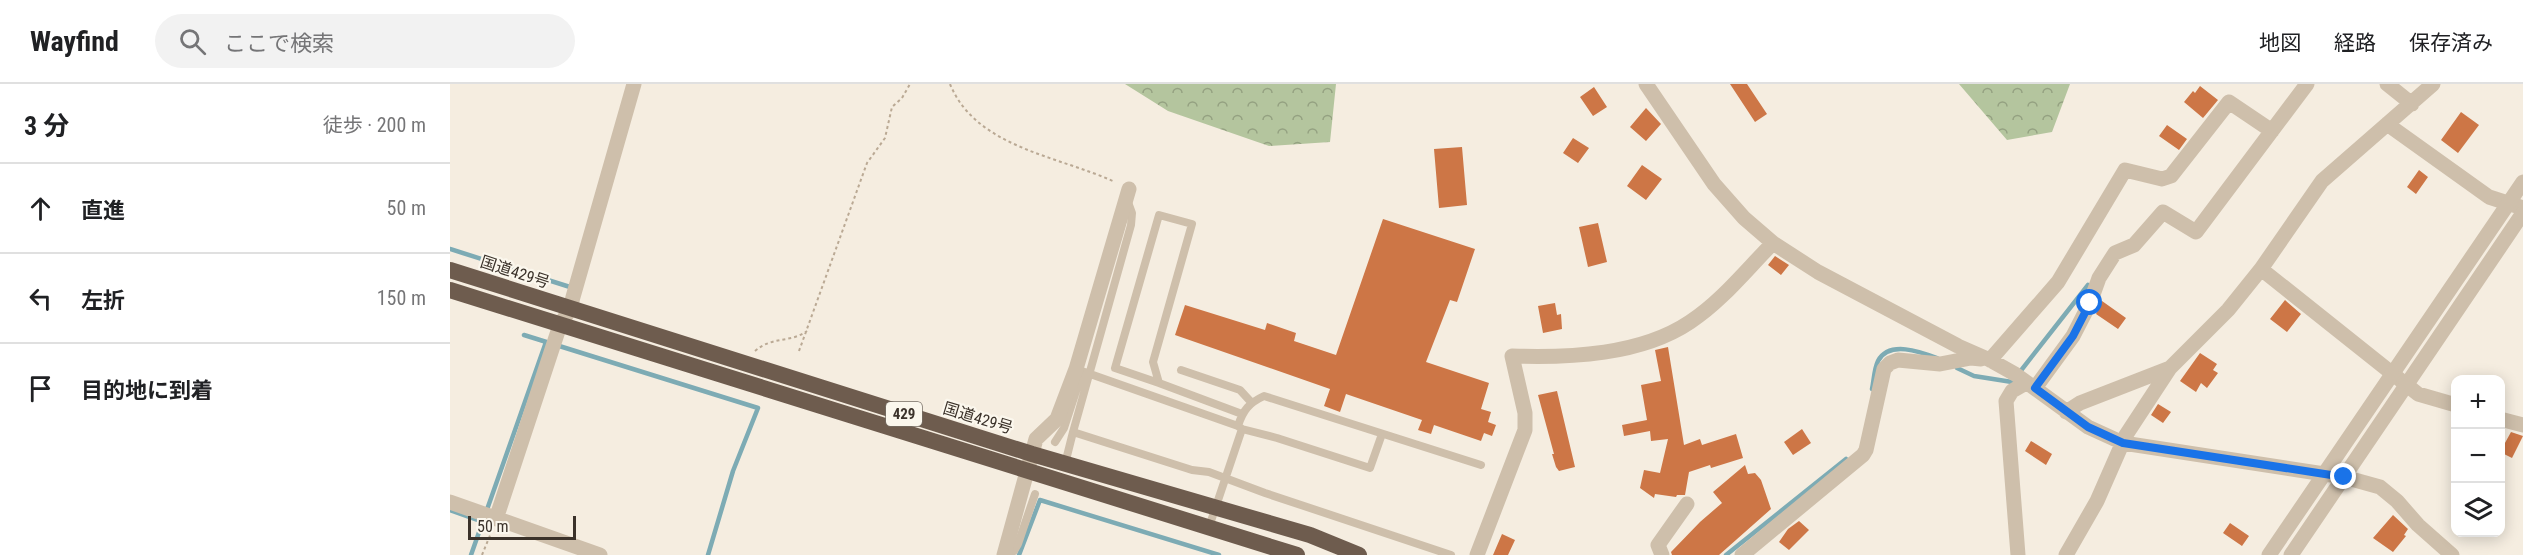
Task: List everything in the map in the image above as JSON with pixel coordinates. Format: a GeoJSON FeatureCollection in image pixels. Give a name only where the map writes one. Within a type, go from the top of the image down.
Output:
{"type":"FeatureCollection","features":[{"type":"Feature","properties":{"kind":"highway","name":"国道429号"},"geometry":{"type":"LineString","coordinates":[[450,270],[1032,454],[1310,535],[1359,555]]}},
{"type":"Feature","properties":{"kind":"highway","name":"429"},"geometry":{"type":"LineString","coordinates":[[450,290],[1209,527],[1263,550],[1297,555]]}},
{"type":"Feature","properties":{"kind":"street"},"geometry":{"type":"LineString","coordinates":[[490,517],[560,325],[570,309],[634,84]]}},
{"type":"Feature","properties":{"kind":"street"},"geometry":{"type":"LineString","coordinates":[[1646,84],[1714,184],[1744,218],[1773,243],[1818,272],[1990,360],[2024,381],[2088,427],[2123,443],[2344,477],[2380,487],[2452,555]]}},
{"type":"Feature","properties":{"kind":"street"},"geometry":{"type":"LineString","coordinates":[[2018,555],[2006,401],[2012,391],[2073,336],[2099,279],[2115,253],[2134,245],[2163,212],[2196,232],[2307,84]]}},
{"type":"Feature","properties":{"kind":"street"},"geometry":{"type":"LineString","coordinates":[[2387,84],[2412,104]]}},
{"type":"Feature","properties":{"kind":"street"},"geometry":{"type":"LineString","coordinates":[[2066,555],[2097,501],[2123,443],[2170,368],[2228,310],[2261,269],[2322,181],[2433,84]]}},
{"type":"Feature","properties":{"kind":"street"},"geometry":{"type":"LineString","coordinates":[[1990,360],[2058,282],[2125,170],[2162,179],[2171,176],[2229,102],[2272,131]]}},
{"type":"Feature","properties":{"kind":"street"},"geometry":{"type":"LineString","coordinates":[[2387,124],[2490,196],[2516,205]]}},
{"type":"Feature","properties":{"kind":"street"},"geometry":{"type":"LineString","coordinates":[[2269,555],[2392,373],[2516,205],[2523,182]]}},
{"type":"Feature","properties":{"kind":"street"},"geometry":{"type":"LineString","coordinates":[[1004,555],[1036,439],[1057,419],[1083,372],[1128,194]]}},
{"type":"Feature","properties":{"kind":"street"},"geometry":{"type":"LineString","coordinates":[[2291,555],[2523,213]]}},
{"type":"Feature","properties":{"kind":"street"},"geometry":{"type":"LineString","coordinates":[[1477,555],[1525,430],[1525,413],[1512,356],[1561,358],[1585,356],[1664,336],[1690,322],[1719,298],[1773,243]]}},
{"type":"Feature","properties":{"kind":"street"},"geometry":{"type":"LineString","coordinates":[[2261,269],[2418,394],[2451,404]]}},
{"type":"Feature","properties":{"kind":"street"},"geometry":{"type":"LineString","coordinates":[[1742,555],[1863,455],[1884,369],[1890,363],[1898,360],[1940,364],[1971,358],[1990,360]]}},
{"type":"Feature","properties":{"kind":"street"},"geometry":{"type":"LineString","coordinates":[[2066,412],[2080,403],[2170,368]]}},
{"type":"Feature","properties":{"kind":"street"},"geometry":{"type":"LineString","coordinates":[[2505,420],[2523,425]]}},
{"type":"Feature","properties":{"kind":"street"},"geometry":{"type":"LineString","coordinates":[[450,502],[600,555]]}},
{"type":"Feature","properties":{"kind":"street"},"geometry":{"type":"LineString","coordinates":[[1662,555],[1658,545],[1687,504]]}},
{"type":"Feature","properties":{"kind":"lane"},"geometry":{"type":"LineString","coordinates":[[1160,383],[1153,362],[1192,224],[1159,214],[1115,368],[1242,414]]}},
{"type":"Feature","properties":{"kind":"lane"},"geometry":{"type":"LineString","coordinates":[[1181,370],[1240,390],[1251,402]]}},
{"type":"Feature","properties":{"kind":"lane"},"geometry":{"type":"LineString","coordinates":[[1083,372],[1240,427],[1370,468],[1382,434]]}},
{"type":"Feature","properties":{"kind":"lane"},"geometry":{"type":"LineString","coordinates":[[1065,464],[1083,372]]}},
{"type":"Feature","properties":{"kind":"lane"},"geometry":{"type":"LineString","coordinates":[[1055,442],[1064,428],[1083,372]]}},
{"type":"Feature","properties":{"kind":"lane"},"geometry":{"type":"LineString","coordinates":[[1209,527],[1242,414],[1251,402],[1264,396],[1481,465]]}},
{"type":"Feature","properties":{"kind":"lane"},"geometry":{"type":"LineString","coordinates":[[1073,432],[1192,470],[1225,477],[1265,493],[1451,555]]}},
{"type":"Feature","properties":{"kind":"lane"},"geometry":{"type":"LineString","coordinates":[[1004,555],[1014,551],[1018,544],[1035,494]]}},
{"type":"Feature","properties":{"kind":"path"},"geometry":{"type":"LineString","coordinates":[[800,351],[867,163],[885,138],[892,107],[902,98],[910,84]]}},
{"type":"Feature","properties":{"kind":"path"},"geometry":{"type":"LineString","coordinates":[[950,84],[955,97],[968,113],[986,128],[1035,153],[1097,174],[1128,194]]}},
{"type":"Feature","properties":{"kind":"path"},"geometry":{"type":"LineString","coordinates":[[747,364],[755,350],[762,345],[774,340],[801,336],[807,331]]}},
{"type":"Feature","properties":{"kind":"path"},"geometry":{"type":"LineString","coordinates":[[482,555],[490,517]]}},
{"type":"Feature","properties":{"kind":"green space"},"geometry":{"type":"Polygon","coordinates":[[[1125,84],[1336,84],[1330,142],[1269,146],[1168,111],[1125,84]]]}},
{"type":"Feature","properties":{"kind":"green space"},"geometry":{"type":"Polygon","coordinates":[[[1959,84],[2070,84],[2052,132],[2007,140],[1959,84]]]}},
{"type":"Feature","properties":{"kind":"building"},"geometry":{"type":"Polygon","coordinates":[[[1730,84],[1747,84],[1767,114],[1755,122],[1730,84]]]}},
{"type":"Feature","properties":{"kind":"building"},"geometry":{"type":"Polygon","coordinates":[[[2200,86],[2218,100],[2203,118],[2184,102],[2200,86]]]}},
{"type":"Feature","properties":{"kind":"building"},"geometry":{"type":"Polygon","coordinates":[[[1594,87],[1607,107],[1593,116],[1580,97],[1594,87]]]}},
{"type":"Feature","properties":{"kind":"building"},"geometry":{"type":"Polygon","coordinates":[[[1646,108],[1661,124],[1646,141],[1630,127],[1646,108]]]}},
{"type":"Feature","properties":{"kind":"building"},"geometry":{"type":"Polygon","coordinates":[[[2461,112],[2479,125],[2458,153],[2441,140],[2461,112]]]}},
{"type":"Feature","properties":{"kind":"building"},"geometry":{"type":"Polygon","coordinates":[[[2167,125],[2187,139],[2179,150],[2159,136],[2167,125]]]}},
{"type":"Feature","properties":{"kind":"building"},"geometry":{"type":"Polygon","coordinates":[[[1573,138],[1589,148],[1578,163],[1563,153],[1573,138]]]}},
{"type":"Feature","properties":{"kind":"building"},"geometry":{"type":"Polygon","coordinates":[[[1462,147],[1467,205],[1439,208],[1434,149],[1462,147]]]}},
{"type":"Feature","properties":{"kind":"building"},"geometry":{"type":"Polygon","coordinates":[[[1642,165],[1662,179],[1646,200],[1627,186],[1642,165]]]}},
{"type":"Feature","properties":{"kind":"building"},"geometry":{"type":"Polygon","coordinates":[[[2419,170],[2428,177],[2416,194],[2407,187],[2419,170]]]}},
{"type":"Feature","properties":{"kind":"building"},"geometry":{"type":"Polygon","coordinates":[[[1383,219],[1475,249],[1457,302],[1450,300],[1426,362],[1489,383],[1481,409],[1491,412],[1488,422],[1496,425],[1492,436],[1484,433],[1481,441],[1434,425],[1431,434],[1418,430],[1422,420],[1346,394],[1340,412],[1324,406],[1330,389],[1175,335],[1185,305],[1265,330],[1267,323],[1296,333],[1294,341],[1336,355],[1383,219]]]}},
{"type":"Feature","properties":{"kind":"building"},"geometry":{"type":"Polygon","coordinates":[[[1598,223],[1607,262],[1588,267],[1579,227],[1598,223]]]}},
{"type":"Feature","properties":{"kind":"building"},"geometry":{"type":"Polygon","coordinates":[[[1775,256],[1789,265],[1781,275],[1768,265],[1775,256]]]}},
{"type":"Feature","properties":{"kind":"building"},"geometry":{"type":"Polygon","coordinates":[[[2285,300],[2301,314],[2287,332],[2270,319],[2285,300]]]}},
{"type":"Feature","properties":{"kind":"building"},"geometry":{"type":"Polygon","coordinates":[[[2102,301],[2126,318],[2118,329],[2096,314],[2102,301]]]}},
{"type":"Feature","properties":{"kind":"building"},"geometry":{"type":"Polygon","coordinates":[[[1555,303],[1557,315],[1561,314],[1562,329],[1543,333],[1538,306],[1555,303]]]}},
{"type":"Feature","properties":{"kind":"building"},"geometry":{"type":"Polygon","coordinates":[[[1668,347],[1684,445],[1700,439],[1702,445],[1736,434],[1743,458],[1689,472],[1685,495],[1676,497],[1655,494],[1654,498],[1640,488],[1644,470],[1660,473],[1668,439],[1651,441],[1650,431],[1624,436],[1622,425],[1647,420],[1641,385],[1661,381],[1655,350],[1668,347]]]}},
{"type":"Feature","properties":{"kind":"building"},"geometry":{"type":"Polygon","coordinates":[[[2200,353],[2217,364],[2213,370],[2218,373],[2207,388],[2201,383],[2196,392],[2180,381],[2200,353]]]}},
{"type":"Feature","properties":{"kind":"building"},"geometry":{"type":"Polygon","coordinates":[[[1557,391],[1575,467],[1559,471],[1552,454],[1554,454],[1538,395],[1557,391]]]}},
{"type":"Feature","properties":{"kind":"building"},"geometry":{"type":"Polygon","coordinates":[[[2158,404],[2171,412],[2163,423],[2151,415],[2158,404]]]}},
{"type":"Feature","properties":{"kind":"building"},"geometry":{"type":"Polygon","coordinates":[[[1802,429],[1811,443],[1793,455],[1784,442],[1802,429]]]}},
{"type":"Feature","properties":{"kind":"building"},"geometry":{"type":"Polygon","coordinates":[[[2511,432],[2523,436],[2512,458],[2505,454],[2505,443],[2511,432]]]}},
{"type":"Feature","properties":{"kind":"building"},"geometry":{"type":"Polygon","coordinates":[[[2031,441],[2052,454],[2046,465],[2025,451],[2031,441]]]}},
{"type":"Feature","properties":{"kind":"building"},"geometry":{"type":"Polygon","coordinates":[[[1745,465],[1748,474],[1755,473],[1761,480],[1771,509],[1719,555],[1672,555],[1671,552],[1722,503],[1713,492],[1745,465]]]}},
{"type":"Feature","properties":{"kind":"building"},"geometry":{"type":"Polygon","coordinates":[[[2393,515],[2408,529],[2404,535],[2406,536],[2393,552],[2373,538],[2393,515]]]}},
{"type":"Feature","properties":{"kind":"building"},"geometry":{"type":"Polygon","coordinates":[[[1799,521],[1809,530],[1789,550],[1779,542],[1788,529],[1799,521]]]}},
{"type":"Feature","properties":{"kind":"building"},"geometry":{"type":"Polygon","coordinates":[[[2230,523],[2249,536],[2242,546],[2223,533],[2230,523]]]}},
{"type":"Feature","properties":{"kind":"building"},"geometry":{"type":"Polygon","coordinates":[[[1502,534],[1515,540],[1508,555],[1493,555],[1502,534]]]}},
{"type":"Feature","properties":{"kind":"waterway"},"geometry":{"type":"LineString","coordinates":[[450,249],[570,287]]}},
{"type":"Feature","properties":{"kind":"waterway"},"geometry":{"type":"LineString","coordinates":[[1957,368],[1974,376],[2012,382],[2088,285]]}},
{"type":"Feature","properties":{"kind":"waterway"},"geometry":{"type":"LineString","coordinates":[[524,335],[758,408],[733,471],[708,555]]}},
{"type":"Feature","properties":{"kind":"waterway"},"geometry":{"type":"LineString","coordinates":[[471,555],[546,342]]}},
{"type":"Feature","properties":{"kind":"waterway"},"geometry":{"type":"LineString","coordinates":[[1872,389],[1878,361],[1890,351],[1906,349],[1937,358]]}},
{"type":"Feature","properties":{"kind":"waterway"},"geometry":{"type":"LineString","coordinates":[[1726,555],[1846,459]]}},
{"type":"Feature","properties":{"kind":"waterway"},"geometry":{"type":"LineString","coordinates":[[1019,555],[1040,500],[1219,555]]}},
{"type":"Feature","properties":{"kind":"waterway"},"geometry":{"type":"LineString","coordinates":[[450,510],[483,522]]}},
{"type":"Feature","properties":{"kind":"route"},"geometry":{"type":"LineString","coordinates":[[2090,303],[2073,336],[2035,388],[2066,412],[2088,427],[2123,443],[2344,477]]}}]}
